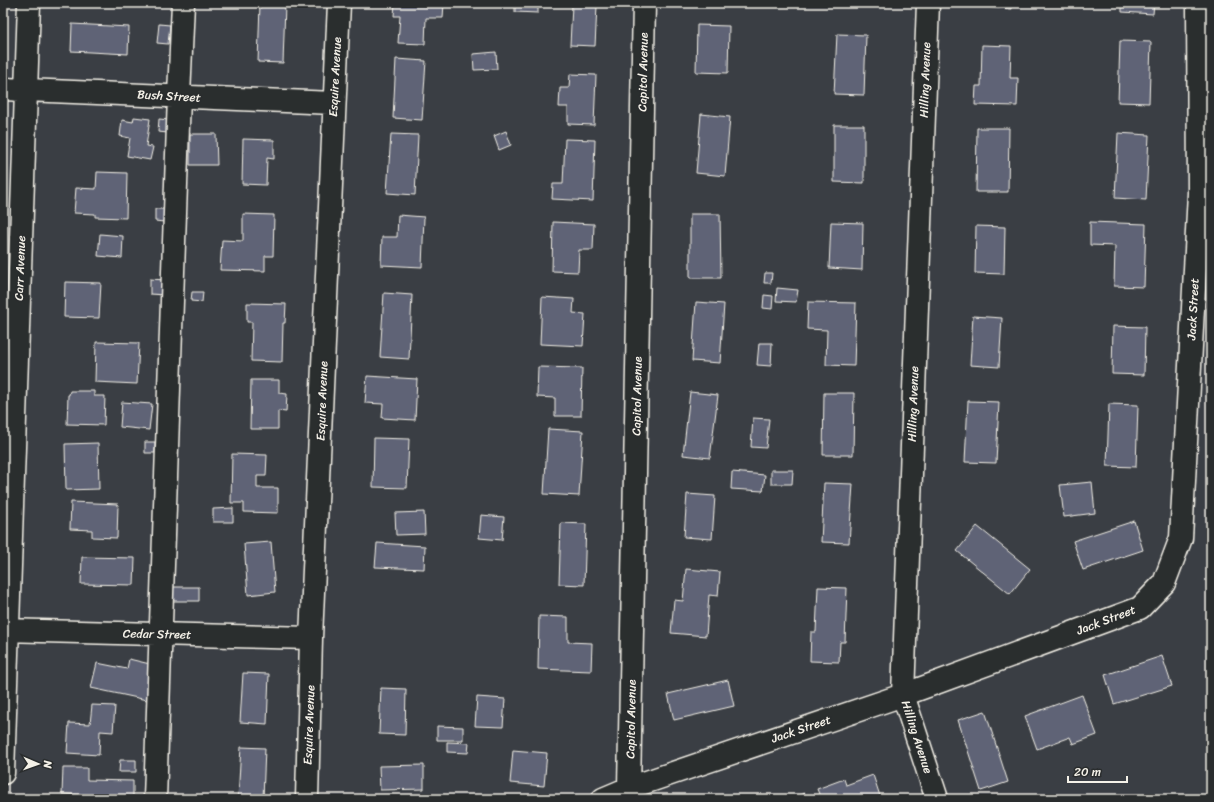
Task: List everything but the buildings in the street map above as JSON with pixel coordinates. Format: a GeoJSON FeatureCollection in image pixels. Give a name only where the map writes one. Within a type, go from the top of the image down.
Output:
{"type":"FeatureCollection","features":[{"type":"Feature","properties":{"kind":"street","name":"Carr Avenue"},"geometry":{"type":"LineString","coordinates":[[3,773],[6,630],[29,3]]}},
{"type":"Feature","properties":{"kind":"street"},"geometry":{"type":"LineString","coordinates":[[155,799],[178,96],[183,3]]}},
{"type":"Feature","properties":{"kind":"street","name":"Esquire Avenue"},"geometry":{"type":"LineString","coordinates":[[306,799],[311,638],[339,3]]}},
{"type":"Feature","properties":{"kind":"street","name":"Capitol Avenue"},"geometry":{"type":"LineString","coordinates":[[629,788],[644,3]]}},
{"type":"Feature","properties":{"kind":"street","name":"Hilling Avenue"},"geometry":{"type":"LineString","coordinates":[[928,3],[903,695],[937,799]]}},
{"type":"Feature","properties":{"kind":"street","name":"Jack Street"},"geometry":{"type":"LineString","coordinates":[[604,799],[629,788],[903,695],[1140,608],[1164,583],[1181,538],[1205,193],[1198,3]]}},
{"type":"Feature","properties":{"kind":"street","name":"Bush Street"},"geometry":{"type":"LineString","coordinates":[[3,89],[334,103]]}},
{"type":"Feature","properties":{"kind":"street","name":"Cedar Street"},"geometry":{"type":"LineString","coordinates":[[6,630],[311,638]]}}]}
